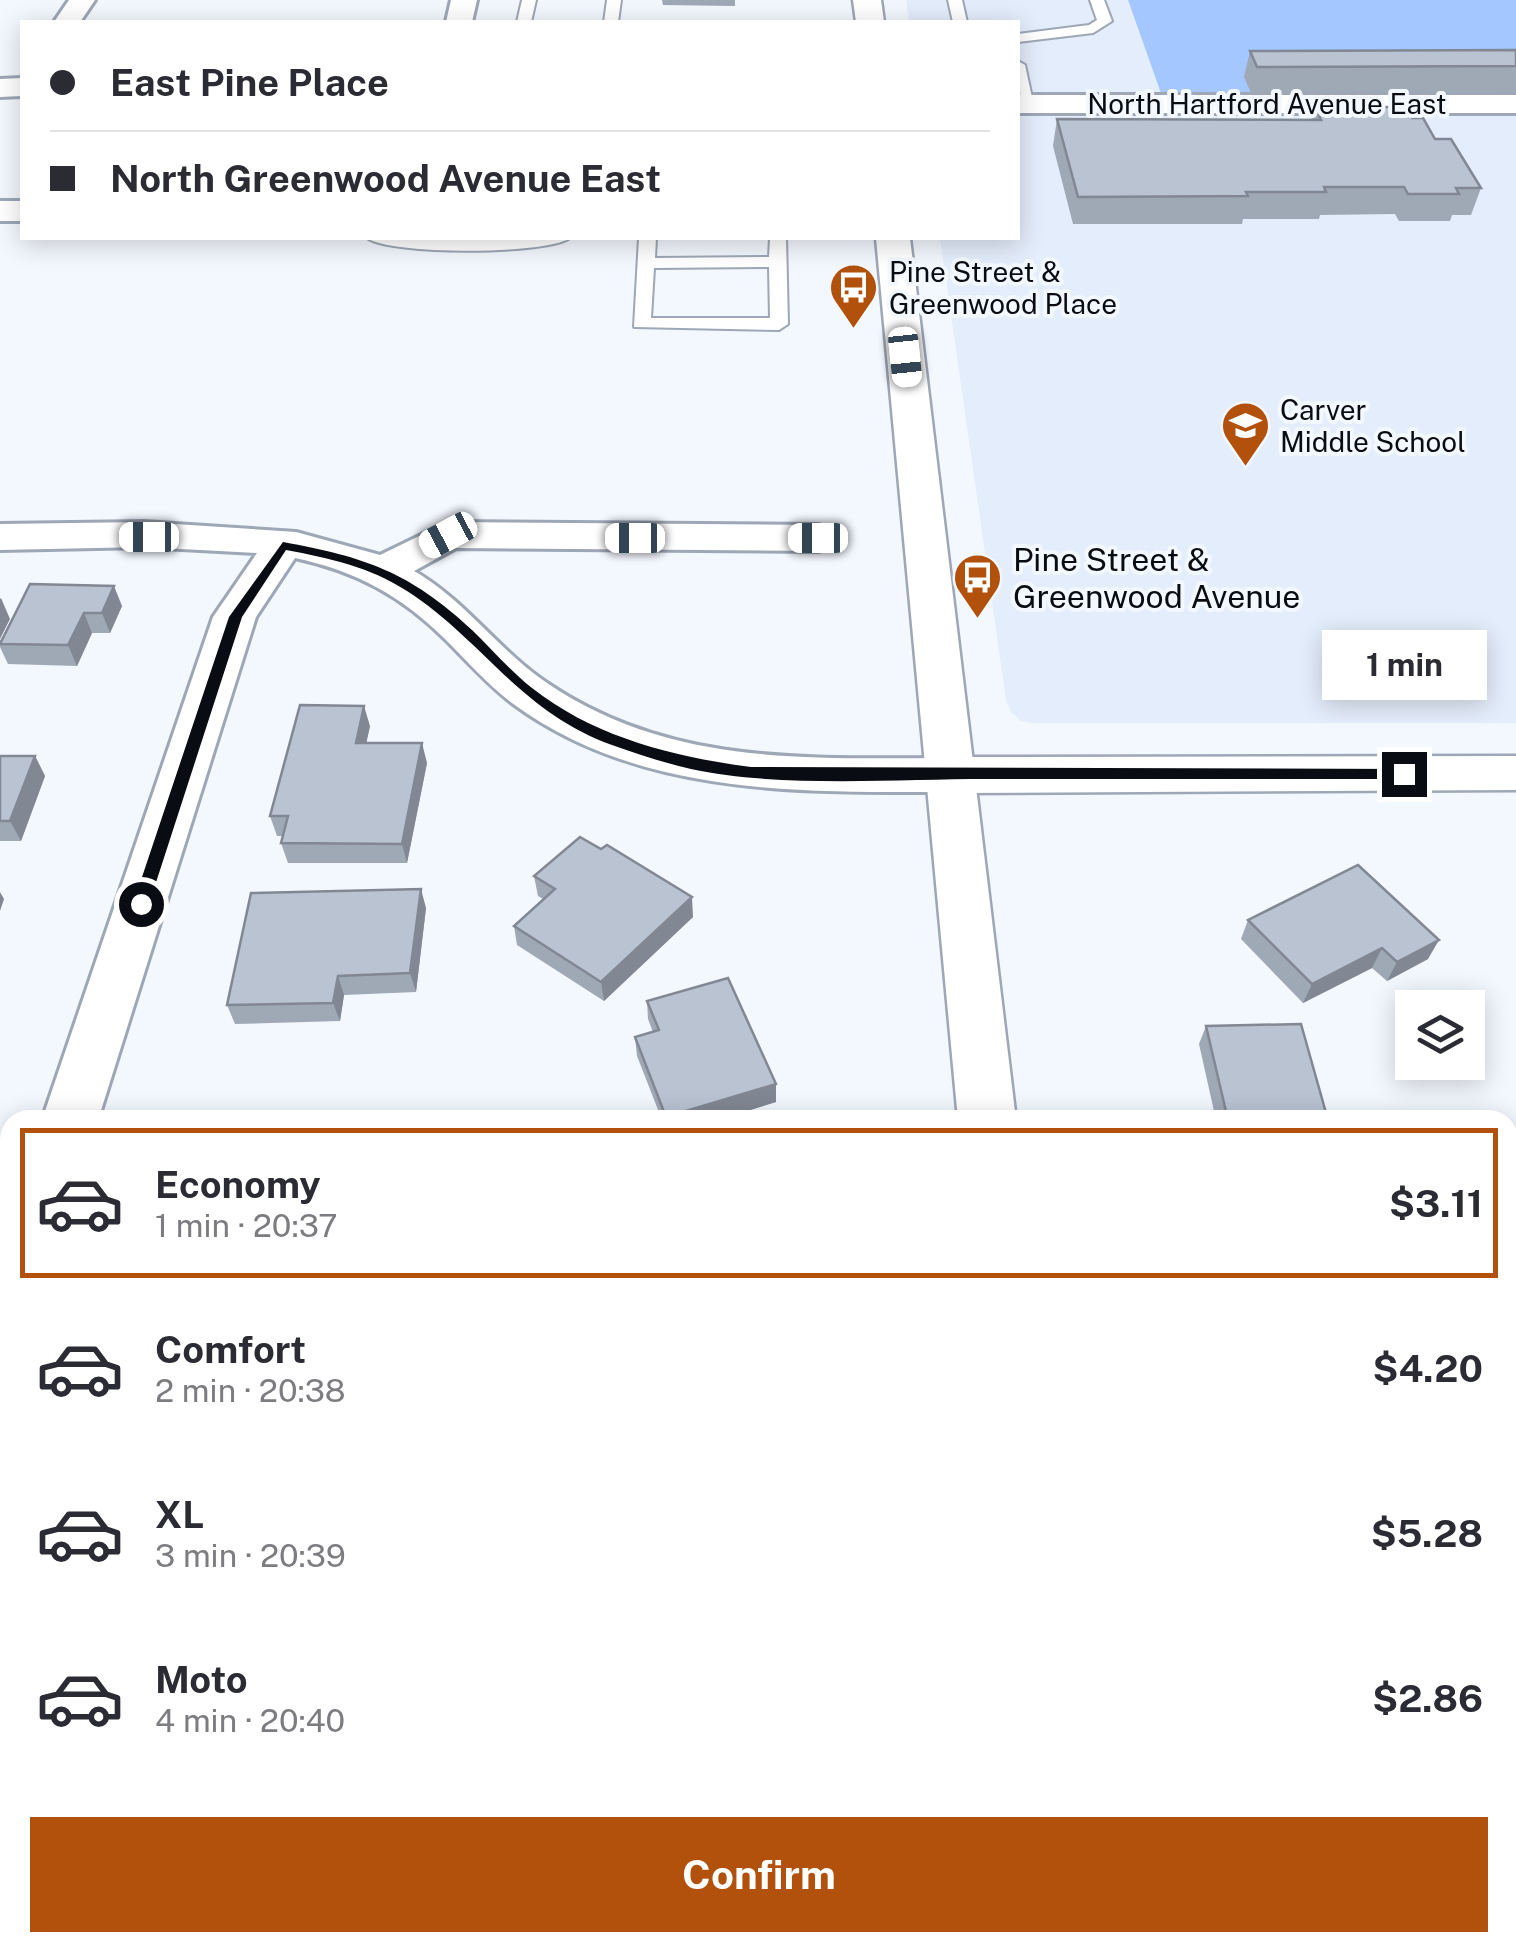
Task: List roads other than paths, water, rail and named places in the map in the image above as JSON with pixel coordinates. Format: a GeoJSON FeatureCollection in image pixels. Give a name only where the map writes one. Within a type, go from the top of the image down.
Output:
{"type":"FeatureCollection","features":[{"type":"Feature","properties":{"kind":"main road"},"geometry":{"type":"LineString","coordinates":[[893,240],[986,1110]]}},
{"type":"Feature","properties":{"kind":"main road"},"geometry":{"type":"LineString","coordinates":[[951,774],[1516,774]]}},
{"type":"Feature","properties":{"kind":"street","name":"North Hartford Avenue East"},"geometry":{"type":"LineString","coordinates":[[1023,104],[1516,104]]}},
{"type":"Feature","properties":{"kind":"street"},"geometry":{"type":"LineString","coordinates":[[0,537],[186,537],[283,546],[339,556],[398,580],[465,630],[526,691],[573,722],[614,740],[692,764],[751,772],[951,774]]}},
{"type":"Feature","properties":{"kind":"street"},"geometry":{"type":"LineString","coordinates":[[398,580],[489,538],[818,538]]}},
{"type":"Feature","properties":{"kind":"street"},"geometry":{"type":"LineString","coordinates":[[73,1110],[235,617],[283,546]]}},
{"type":"Feature","properties":{"kind":"lane"},"geometry":{"type":"LineString","coordinates":[[1020,38],[1093,29],[1105,20],[1098,0]]}},
{"type":"Feature","properties":{"kind":"lane"},"geometry":{"type":"LineString","coordinates":[[384,240],[552,240]]}},
{"type":"Feature","properties":{"kind":"lane"},"geometry":{"type":"LineString","coordinates":[[648,240],[641,323],[779,324],[778,240]]}},
{"type":"Feature","properties":{"kind":"lane"},"geometry":{"type":"LineString","coordinates":[[646,263],[778,262]]}},
{"type":"Feature","properties":{"kind":"place","name":"Pine Street & Greenwood Place"},"geometry":{"type":"Point","coordinates":[854,330]}},
{"type":"Feature","properties":{"kind":"place","name":"Carver Middle School"},"geometry":{"type":"Point","coordinates":[1245,468]}},
{"type":"Feature","properties":{"kind":"place","name":"Pine Street & Greenwood Avenue"},"geometry":{"type":"Point","coordinates":[978,620]}}]}
